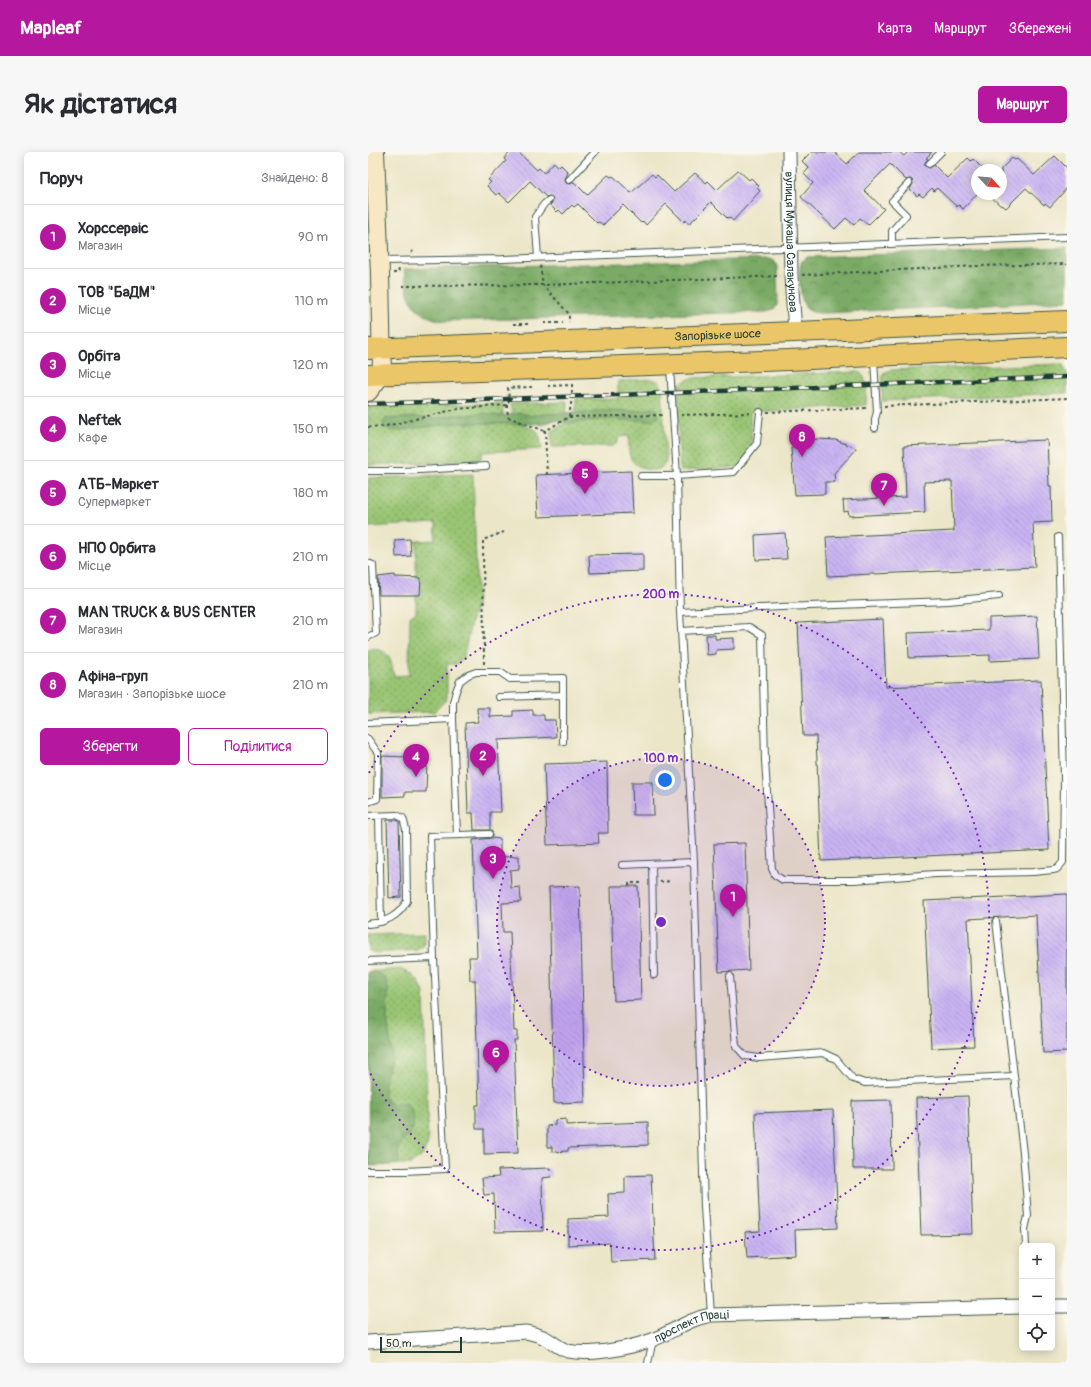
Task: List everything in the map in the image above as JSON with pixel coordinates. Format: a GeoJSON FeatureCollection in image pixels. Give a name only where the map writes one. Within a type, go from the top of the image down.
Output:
{"type":"FeatureCollection","features":[{"type":"Feature","properties":{"kind":"main road"},"geometry":{"type":"LineString","coordinates":[[368,392],[375,374],[374,349],[380,285],[375,152]]}},
{"type":"Feature","properties":{"kind":"main road"},"geometry":{"type":"LineString","coordinates":[[368,311],[380,285]]}},
{"type":"Feature","properties":{"kind":"main road","name":"Запорізьке шосе"},"geometry":{"type":"LineString","coordinates":[[374,349],[1067,321]]}},
{"type":"Feature","properties":{"kind":"main road"},"geometry":{"type":"LineString","coordinates":[[375,374],[789,360],[874,355],[1067,348]]}},
{"type":"Feature","properties":{"kind":"street","name":"вулиця Мукаша Салакунова"},"geometry":{"type":"LineString","coordinates":[[789,152],[790,248],[794,331]]}},
{"type":"Feature","properties":{"kind":"street"},"geometry":{"type":"LineString","coordinates":[[1055,1306],[1067,1306]]}},
{"type":"Feature","properties":{"kind":"street","name":"проспект Праці"},"geometry":{"type":"LineString","coordinates":[[368,1342],[526,1332],[538,1335],[568,1351],[593,1352],[653,1340],[693,1319],[711,1315],[1019,1307]]}},
{"type":"Feature","properties":{"kind":"lane"},"geometry":{"type":"LineString","coordinates":[[569,180],[595,152]]}},
{"type":"Feature","properties":{"kind":"lane"},"geometry":{"type":"LineString","coordinates":[[929,164],[941,152]]}},
{"type":"Feature","properties":{"kind":"lane"},"geometry":{"type":"LineString","coordinates":[[892,244],[892,231],[906,215],[892,200],[909,183]]}},
{"type":"Feature","properties":{"kind":"lane"},"geometry":{"type":"LineString","coordinates":[[538,256],[535,217],[544,204],[550,200]]}},
{"type":"Feature","properties":{"kind":"lane"},"geometry":{"type":"LineString","coordinates":[[379,261],[503,259],[538,256],[1067,237]]}},
{"type":"Feature","properties":{"kind":"lane"},"geometry":{"type":"LineString","coordinates":[[874,355],[877,408],[875,428]]}},
{"type":"Feature","properties":{"kind":"lane"},"geometry":{"type":"LineString","coordinates":[[670,364],[677,476],[680,612],[694,862],[704,1199],[711,1315]]}},
{"type":"Feature","properties":{"kind":"lane"},"geometry":{"type":"LineString","coordinates":[[641,476],[677,476],[734,472],[757,443],[760,412]]}},
{"type":"Feature","properties":{"kind":"lane"},"geometry":{"type":"LineString","coordinates":[[368,470],[403,471],[486,466]]}},
{"type":"Feature","properties":{"kind":"lane"},"geometry":{"type":"LineString","coordinates":[[681,631],[749,627],[762,635],[765,760],[772,869],[775,876],[783,880],[854,880],[935,874],[1033,872],[1053,870],[1057,869],[1063,862],[1064,779],[1058,537]]}},
{"type":"Feature","properties":{"kind":"lane"},"geometry":{"type":"LineString","coordinates":[[368,563],[373,565],[376,633],[368,637]]}},
{"type":"Feature","properties":{"kind":"lane"},"geometry":{"type":"LineString","coordinates":[[680,612],[949,601],[999,596]]}},
{"type":"Feature","properties":{"kind":"lane"},"geometry":{"type":"LineString","coordinates":[[457,835],[453,702],[460,681],[468,675],[476,672],[500,672],[510,679],[563,678],[563,742]]}},
{"type":"Feature","properties":{"kind":"lane"},"geometry":{"type":"LineString","coordinates":[[499,697],[563,695]]}},
{"type":"Feature","properties":{"kind":"lane"},"geometry":{"type":"LineString","coordinates":[[368,723],[453,719]]}},
{"type":"Feature","properties":{"kind":"lane"},"geometry":{"type":"LineString","coordinates":[[368,739],[378,753],[377,799],[368,802]]}},
{"type":"Feature","properties":{"kind":"lane"},"geometry":{"type":"LineString","coordinates":[[368,816],[397,815],[403,818],[406,829],[407,879],[407,901],[401,911],[389,919],[368,924]]}},
{"type":"Feature","properties":{"kind":"lane"},"geometry":{"type":"LineString","coordinates":[[379,816],[381,922]]}},
{"type":"Feature","properties":{"kind":"lane"},"geometry":{"type":"LineString","coordinates":[[368,1171],[445,1169],[434,958],[430,836],[490,834]]}},
{"type":"Feature","properties":{"kind":"lane"},"geometry":{"type":"LineString","coordinates":[[622,865],[694,862]]}},
{"type":"Feature","properties":{"kind":"lane"},"geometry":{"type":"LineString","coordinates":[[652,864],[654,975]]}},
{"type":"Feature","properties":{"kind":"lane"},"geometry":{"type":"LineString","coordinates":[[996,921],[1023,1152],[1028,1216],[1025,1229],[1026,1243]]}},
{"type":"Feature","properties":{"kind":"lane"},"geometry":{"type":"LineString","coordinates":[[368,961],[434,958]]}},
{"type":"Feature","properties":{"kind":"lane"},"geometry":{"type":"LineString","coordinates":[[730,976],[736,1046],[745,1056],[759,1058],[823,1052],[836,1059],[853,1079],[865,1083],[1014,1076]]}},
{"type":"Feature","properties":{"kind":"lane"},"geometry":{"type":"LineString","coordinates":[[648,1363],[653,1340]]}},
{"type":"Feature","properties":{"kind":"path"},"geometry":{"type":"LineString","coordinates":[[538,256],[543,285],[569,314],[569,322]]}},
{"type":"Feature","properties":{"kind":"path"},"geometry":{"type":"LineString","coordinates":[[402,286],[543,285],[791,276],[977,266],[1067,264]]}},
{"type":"Feature","properties":{"kind":"path"},"geometry":{"type":"LineString","coordinates":[[544,323],[563,323]]}},
{"type":"Feature","properties":{"kind":"path"},"geometry":{"type":"LineString","coordinates":[[513,324],[530,324]]}},
{"type":"Feature","properties":{"kind":"path"},"geometry":{"type":"LineString","coordinates":[[548,386],[572,384],[569,417]]}},
{"type":"Feature","properties":{"kind":"path"},"geometry":{"type":"LineString","coordinates":[[532,387],[508,388],[508,417],[545,431]]}},
{"type":"Feature","properties":{"kind":"path"},"geometry":{"type":"LineString","coordinates":[[545,431],[569,417],[877,408],[884,406],[1067,398]]}},
{"type":"Feature","properties":{"kind":"path"},"geometry":{"type":"LineString","coordinates":[[368,427],[386,426],[457,409],[507,405]]}},
{"type":"Feature","properties":{"kind":"path"},"geometry":{"type":"LineString","coordinates":[[545,431],[547,475]]}},
{"type":"Feature","properties":{"kind":"path"},"geometry":{"type":"LineString","coordinates":[[484,672],[483,540],[504,532]]}},
{"type":"Feature","properties":{"kind":"path"},"geometry":{"type":"LineString","coordinates":[[629,886],[629,883],[638,883]]}},
{"type":"Feature","properties":{"kind":"green space"},"geometry":{"type":"Polygon","coordinates":[[[1067,248],[1067,301],[820,313],[807,309],[801,293],[800,265],[807,257],[1067,248]]]}},
{"type":"Feature","properties":{"kind":"green space"},"geometry":{"type":"Polygon","coordinates":[[[768,259],[774,261],[777,266],[778,302],[775,308],[768,312],[444,321],[433,319],[425,315],[413,304],[409,297],[404,269],[768,259]]]}},
{"type":"Feature","properties":{"kind":"green space"},"geometry":{"type":"Polygon","coordinates":[[[1062,364],[1067,373],[1067,393],[882,401],[883,373],[891,370],[1062,364]]]}},
{"type":"Feature","properties":{"kind":"green space"},"geometry":{"type":"Polygon","coordinates":[[[859,372],[866,382],[866,405],[750,412],[751,442],[750,450],[745,462],[739,467],[680,471],[677,399],[681,384],[686,380],[694,378],[859,372]]]}},
{"type":"Feature","properties":{"kind":"green space"},"geometry":{"type":"Polygon","coordinates":[[[651,379],[658,381],[662,387],[666,461],[659,469],[649,470],[634,463],[629,454],[629,436],[619,437],[617,443],[612,446],[552,447],[552,431],[575,417],[576,399],[618,399],[618,381],[651,379]]]}},
{"type":"Feature","properties":{"kind":"green space"},"geometry":{"type":"Polygon","coordinates":[[[567,402],[566,415],[542,425],[512,416],[510,404],[567,402]]]}},
{"type":"Feature","properties":{"kind":"green space"},"geometry":{"type":"Polygon","coordinates":[[[503,403],[503,417],[536,430],[540,437],[542,449],[483,452],[481,458],[476,461],[368,465],[368,407],[503,403]]]}},
{"type":"Feature","properties":{"kind":"green space"},"geometry":{"type":"Polygon","coordinates":[[[653,408],[657,410],[658,416],[652,420],[609,419],[570,423],[554,420],[534,424],[457,423],[394,431],[385,428],[383,425],[386,419],[416,417],[433,419],[448,416],[485,413],[499,416],[521,413],[532,416],[601,410],[634,411],[653,408]]]}},
{"type":"Feature","properties":{"kind":"green space"},"geometry":{"type":"Polygon","coordinates":[[[473,474],[477,594],[476,608],[471,622],[463,659],[457,664],[447,664],[447,699],[434,712],[368,714],[368,650],[380,650],[385,652],[392,664],[394,676],[409,675],[410,616],[416,613],[416,541],[435,540],[436,523],[368,527],[368,478],[473,474]]]}},
{"type":"Feature","properties":{"kind":"green space"},"geometry":{"type":"Polygon","coordinates":[[[425,933],[425,944],[418,950],[375,953],[368,951],[368,935],[425,933]]]}},
{"type":"Feature","properties":{"kind":"green space"},"geometry":{"type":"Polygon","coordinates":[[[400,969],[409,973],[415,978],[420,984],[424,993],[428,1144],[422,1156],[411,1164],[369,1166],[368,972],[400,969]]]}},
{"type":"Feature","properties":{"kind":"green space"},"geometry":{"type":"Polygon","coordinates":[[[374,971],[385,978],[388,987],[387,1019],[392,1054],[384,1085],[384,1097],[390,1104],[407,1104],[411,1109],[414,1118],[412,1130],[398,1147],[399,1164],[369,1166],[368,972],[374,971]]]}},
{"type":"Feature","properties":{"kind":"building"},"geometry":{"type":"Polygon","coordinates":[[[510,152],[518,152],[537,170],[539,168],[544,173],[554,162],[559,167],[561,165],[568,172],[565,179],[566,183],[570,184],[574,182],[587,195],[608,175],[611,177],[613,176],[631,193],[652,174],[655,177],[657,175],[674,192],[695,173],[706,183],[708,181],[717,190],[738,170],[749,180],[751,178],[759,186],[757,188],[760,191],[733,221],[729,217],[727,218],[711,202],[689,224],[686,220],[684,222],[666,204],[646,225],[643,221],[641,223],[623,205],[603,225],[599,222],[597,223],[578,204],[574,207],[572,205],[563,214],[559,210],[557,212],[550,205],[553,201],[552,197],[546,197],[530,181],[509,202],[499,193],[496,195],[487,186],[491,182],[488,180],[506,161],[504,159],[510,152]]]}},
{"type":"Feature","properties":{"kind":"building"},"geometry":{"type":"Polygon","coordinates":[[[811,152],[834,152],[847,164],[859,152],[899,152],[904,156],[908,152],[932,152],[926,158],[928,159],[925,162],[925,166],[930,168],[934,165],[947,178],[968,158],[971,161],[973,159],[978,164],[971,164],[971,200],[963,209],[959,205],[957,207],[937,188],[934,191],[932,188],[923,197],[919,194],[917,196],[910,189],[913,184],[912,180],[906,180],[890,164],[864,190],[884,209],[868,225],[860,218],[854,225],[846,218],[835,229],[801,197],[813,183],[804,174],[809,168],[802,161],[811,152]]]}},
{"type":"Feature","properties":{"kind":"building"},"geometry":{"type":"Polygon","coordinates":[[[1055,156],[1067,168],[1067,188],[1050,207],[1045,203],[1044,205],[1026,188],[1006,208],[1002,205],[1001,206],[994,200],[1007,200],[1006,164],[1012,158],[1015,160],[1017,159],[1034,175],[1055,156]]]}},
{"type":"Feature","properties":{"kind":"building"},"geometry":{"type":"Polygon","coordinates":[[[816,439],[836,440],[856,448],[834,473],[835,482],[825,482],[825,494],[795,495],[791,448],[816,439]]]}},
{"type":"Feature","properties":{"kind":"building"},"geometry":{"type":"Polygon","coordinates":[[[1047,440],[1052,522],[1033,523],[1035,567],[828,576],[826,537],[954,531],[952,481],[924,482],[925,512],[849,516],[848,511],[844,512],[843,500],[906,497],[904,446],[1047,440]]]}},
{"type":"Feature","properties":{"kind":"building"},"geometry":{"type":"Polygon","coordinates":[[[631,471],[633,513],[538,517],[536,475],[631,471]]]}},
{"type":"Feature","properties":{"kind":"building"},"geometry":{"type":"Polygon","coordinates":[[[785,533],[787,559],[756,560],[755,535],[785,533]]]}},
{"type":"Feature","properties":{"kind":"building"},"geometry":{"type":"Polygon","coordinates":[[[410,539],[411,556],[396,557],[395,540],[410,539]]]}},
{"type":"Feature","properties":{"kind":"building"},"geometry":{"type":"Polygon","coordinates":[[[643,554],[643,571],[590,573],[589,555],[643,554]]]}},
{"type":"Feature","properties":{"kind":"building"},"geometry":{"type":"Polygon","coordinates":[[[395,575],[395,577],[421,578],[420,595],[379,595],[378,577],[395,575]]]}},
{"type":"Feature","properties":{"kind":"building"},"geometry":{"type":"Polygon","coordinates":[[[1037,616],[1039,659],[990,661],[990,655],[909,658],[908,633],[989,630],[989,618],[1037,616]]]}},
{"type":"Feature","properties":{"kind":"building"},"geometry":{"type":"Polygon","coordinates":[[[883,619],[886,687],[1041,680],[1049,850],[821,861],[816,736],[803,736],[798,623],[883,619]]]}},
{"type":"Feature","properties":{"kind":"building"},"geometry":{"type":"Polygon","coordinates":[[[706,635],[715,635],[715,639],[734,638],[734,649],[716,650],[716,654],[707,655],[706,635]]]}},
{"type":"Feature","properties":{"kind":"building"},"geometry":{"type":"Polygon","coordinates":[[[477,708],[490,708],[490,717],[513,716],[513,711],[533,710],[533,715],[544,715],[544,720],[555,720],[556,737],[498,740],[501,812],[490,812],[490,830],[474,830],[473,813],[468,813],[465,723],[478,722],[477,708]]]}},
{"type":"Feature","properties":{"kind":"building"},"geometry":{"type":"Polygon","coordinates":[[[382,756],[406,757],[406,762],[427,762],[426,792],[405,792],[405,796],[382,797],[382,756]]]}},
{"type":"Feature","properties":{"kind":"building"},"geometry":{"type":"Polygon","coordinates":[[[607,762],[608,833],[598,833],[599,843],[547,845],[544,764],[607,762]]]}},
{"type":"Feature","properties":{"kind":"building"},"geometry":{"type":"Polygon","coordinates":[[[632,782],[653,782],[654,815],[633,815],[632,782]]]}},
{"type":"Feature","properties":{"kind":"building"},"geometry":{"type":"Polygon","coordinates":[[[387,820],[399,821],[401,897],[389,898],[387,820]]]}},
{"type":"Feature","properties":{"kind":"building"},"geometry":{"type":"Polygon","coordinates":[[[491,838],[500,839],[500,857],[519,856],[519,869],[510,870],[511,888],[520,887],[521,902],[502,903],[503,932],[510,932],[514,1031],[517,1031],[517,1040],[514,1040],[518,1153],[484,1154],[484,1129],[476,1129],[476,1105],[479,1105],[475,980],[470,980],[469,957],[477,957],[473,840],[491,838]]]}},
{"type":"Feature","properties":{"kind":"building"},"geometry":{"type":"Polygon","coordinates":[[[745,843],[749,970],[719,972],[714,844],[745,843]]]}},
{"type":"Feature","properties":{"kind":"building"},"geometry":{"type":"Polygon","coordinates":[[[580,886],[585,1102],[554,1103],[549,887],[580,886]]]}},
{"type":"Feature","properties":{"kind":"building"},"geometry":{"type":"Polygon","coordinates":[[[611,886],[638,886],[641,1000],[614,1001],[611,886]]]}},
{"type":"Feature","properties":{"kind":"building"},"geometry":{"type":"Polygon","coordinates":[[[1067,894],[1067,1052],[1043,1053],[1036,915],[968,919],[974,1046],[931,1048],[924,901],[1067,894]]]}},
{"type":"Feature","properties":{"kind":"building"},"geometry":{"type":"Polygon","coordinates":[[[968,1096],[973,1234],[921,1235],[916,1098],[968,1096]]]}},
{"type":"Feature","properties":{"kind":"building"},"geometry":{"type":"Polygon","coordinates":[[[891,1100],[892,1169],[853,1169],[852,1101],[891,1100]]]}},
{"type":"Feature","properties":{"kind":"building"},"geometry":{"type":"Polygon","coordinates":[[[833,1110],[838,1228],[795,1230],[796,1255],[747,1258],[745,1232],[760,1231],[755,1113],[833,1110]]]}},
{"type":"Feature","properties":{"kind":"building"},"geometry":{"type":"Polygon","coordinates":[[[566,1119],[566,1125],[648,1122],[648,1145],[568,1148],[568,1151],[552,1152],[552,1147],[547,1147],[547,1126],[555,1125],[555,1120],[566,1119]]]}},
{"type":"Feature","properties":{"kind":"building"},"geometry":{"type":"Polygon","coordinates":[[[550,1168],[551,1177],[542,1178],[543,1231],[495,1232],[494,1194],[484,1195],[482,1178],[499,1177],[498,1170],[550,1168]]]}},
{"type":"Feature","properties":{"kind":"building"},"geometry":{"type":"Polygon","coordinates":[[[651,1175],[655,1260],[611,1262],[610,1243],[568,1245],[568,1219],[609,1217],[608,1194],[625,1193],[625,1176],[651,1175]]]}},
{"type":"Feature","properties":{"kind":"railway"},"geometry":{"type":"LineString","coordinates":[[368,404],[1067,377]]}},
{"type":"Feature","properties":{"kind":"place","name":"Афіна-груп"},"geometry":{"type":"Point","coordinates":[802,457]}},
{"type":"Feature","properties":{"kind":"place","name":"АТБ-Маркет"},"geometry":{"type":"Point","coordinates":[585,494]}},
{"type":"Feature","properties":{"kind":"place","name":"MAN TRUCK & BUS CENTER"},"geometry":{"type":"Point","coordinates":[884,506]}},
{"type":"Feature","properties":{"kind":"place","name":"ТОВ \"БаДМ\""},"geometry":{"type":"Point","coordinates":[483,776]}},
{"type":"Feature","properties":{"kind":"place","name":"Neftek"},"geometry":{"type":"Point","coordinates":[416,777]}},
{"type":"Feature","properties":{"kind":"place","name":"Орбіта"},"geometry":{"type":"Point","coordinates":[493,879]}},
{"type":"Feature","properties":{"kind":"place","name":"Хорссервіс"},"geometry":{"type":"Point","coordinates":[733,917]}},
{"type":"Feature","properties":{"kind":"place","name":"НПО Орбита"},"geometry":{"type":"Point","coordinates":[496,1073]}}]}
